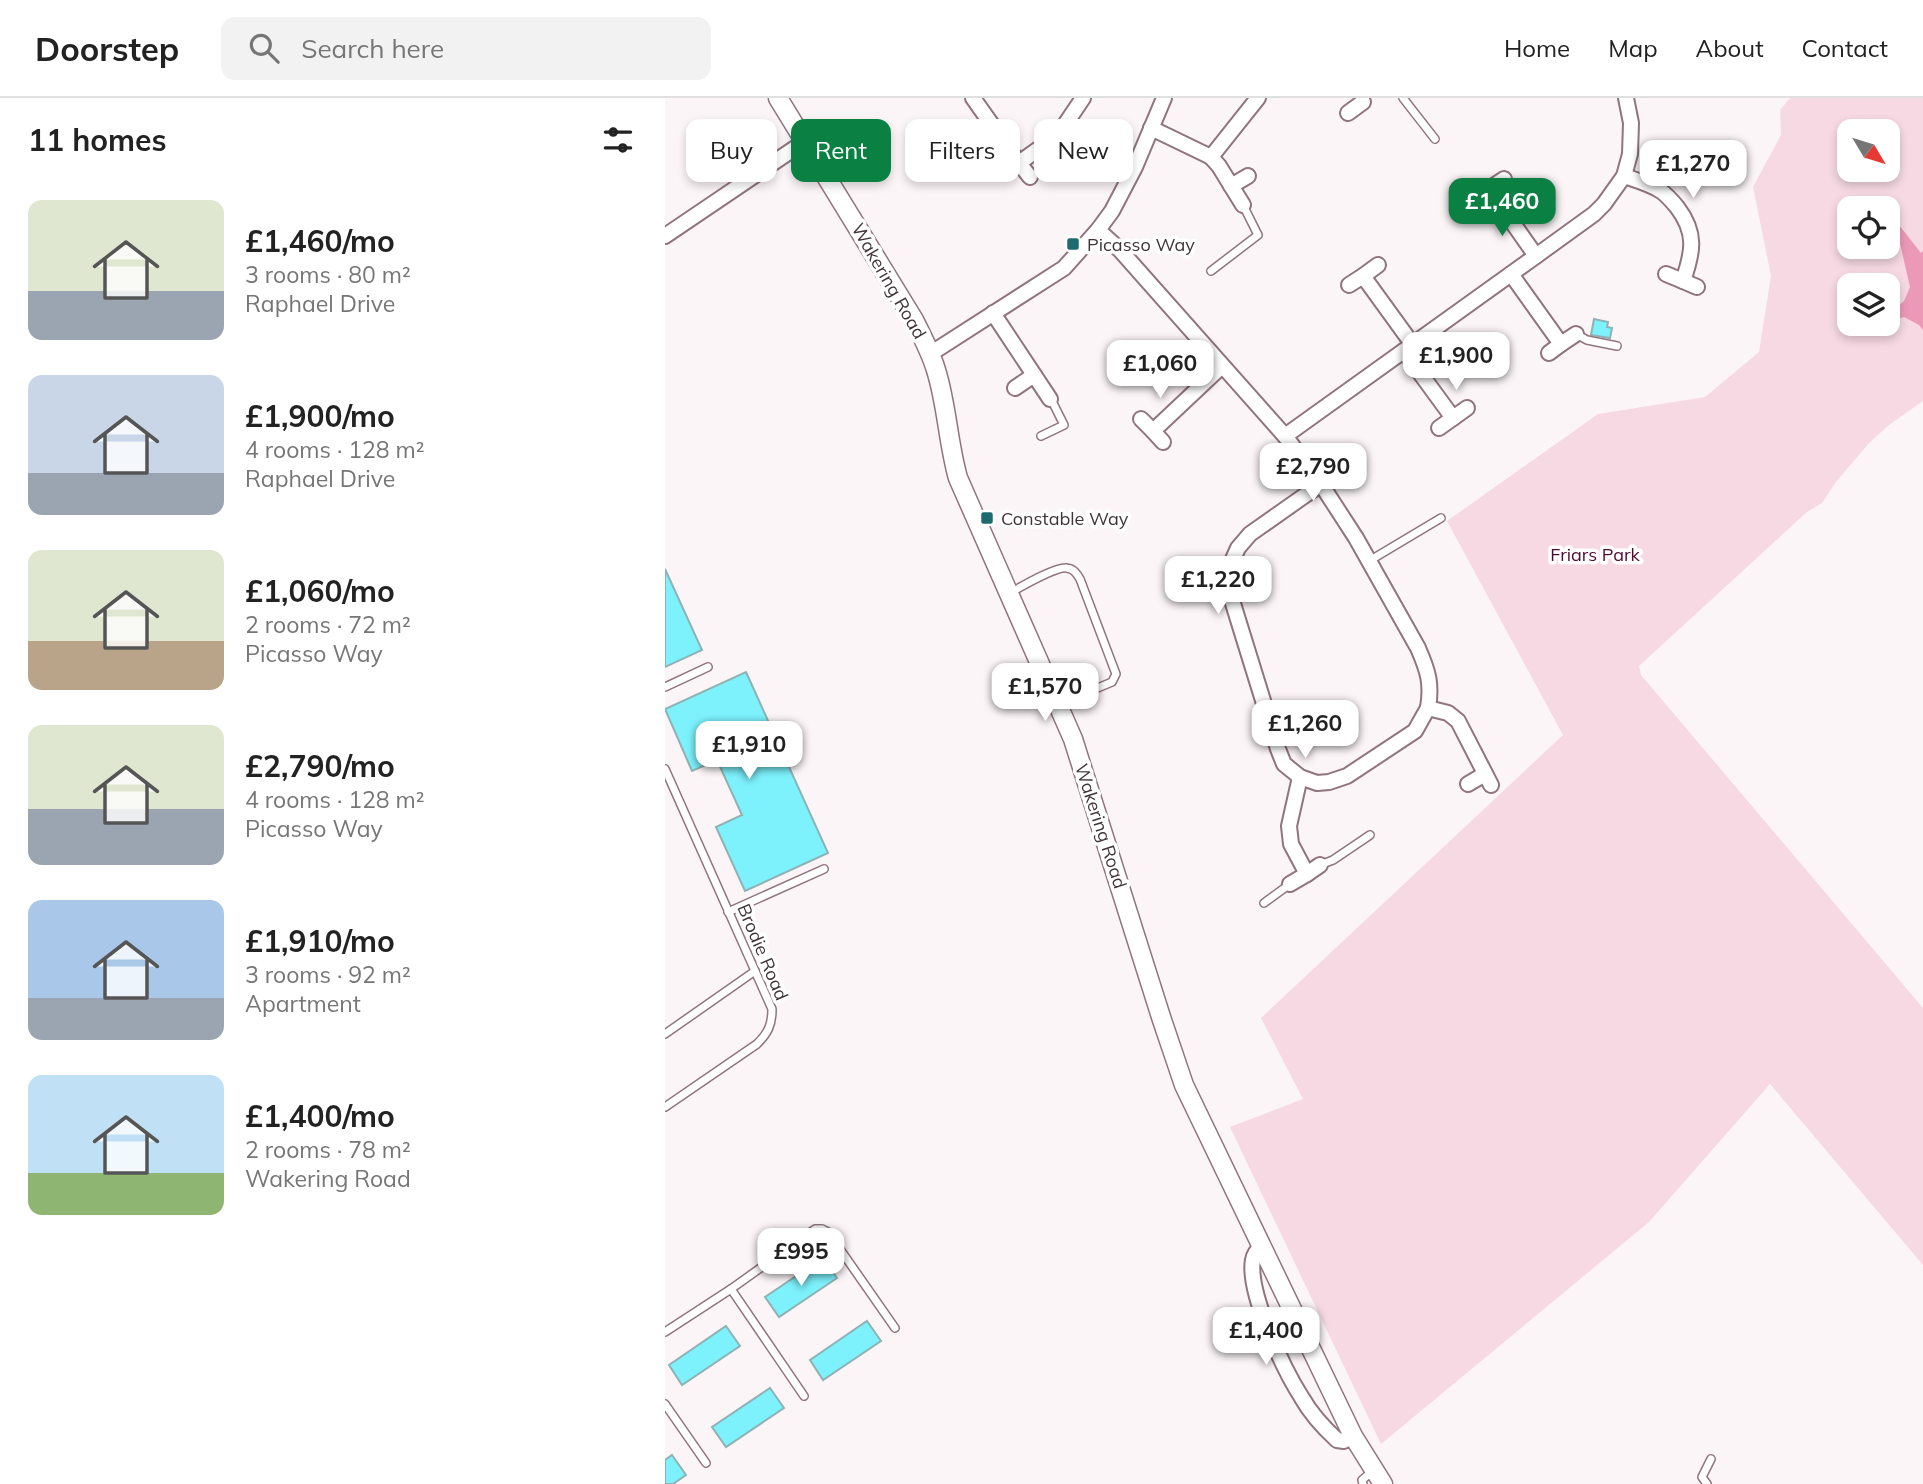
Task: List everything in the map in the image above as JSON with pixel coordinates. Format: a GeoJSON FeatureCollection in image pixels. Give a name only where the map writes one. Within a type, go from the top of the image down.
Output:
{"type":"FeatureCollection","features":[{"type":"Feature","properties":{"kind":"street","name":"Wakering Road"},"geometry":{"type":"LineString","coordinates":[[778,98],[791,120]]}},
{"type":"Feature","properties":{"kind":"street"},"geometry":{"type":"LineString","coordinates":[[974,98],[989,119]]}},
{"type":"Feature","properties":{"kind":"street"},"geometry":{"type":"LineString","coordinates":[[1020,162],[1058,135],[1083,98]]}},
{"type":"Feature","properties":{"kind":"street"},"geometry":{"type":"LineString","coordinates":[[930,354],[1065,268],[1112,211],[1164,98]]}},
{"type":"Feature","properties":{"kind":"street"},"geometry":{"type":"LineString","coordinates":[[1211,157],[1258,98]]}},
{"type":"Feature","properties":{"kind":"street"},"geometry":{"type":"LineString","coordinates":[[1285,436],[1594,214],[1624,176],[1632,139],[1632,123],[1626,98]]}},
{"type":"Feature","properties":{"kind":"street"},"geometry":{"type":"LineString","coordinates":[[1348,113],[1365,99]]}},
{"type":"Feature","properties":{"kind":"street"},"geometry":{"type":"LineString","coordinates":[[1151,128],[1211,157],[1220,166],[1243,205]]}},
{"type":"Feature","properties":{"kind":"street"},"geometry":{"type":"LineString","coordinates":[[665,236],[791,151]]}},
{"type":"Feature","properties":{"kind":"street"},"geometry":{"type":"LineString","coordinates":[[1020,164],[1030,177]]}},
{"type":"Feature","properties":{"kind":"street"},"geometry":{"type":"LineString","coordinates":[[1231,186],[1248,176]]}},
{"type":"Feature","properties":{"kind":"street"},"geometry":{"type":"LineString","coordinates":[[1624,176],[1661,191],[1682,214],[1690,228],[1693,246],[1683,281]]}},
{"type":"Feature","properties":{"kind":"street"},"geometry":{"type":"LineString","coordinates":[[1474,197],[1504,179]]}},
{"type":"Feature","properties":{"kind":"street","name":"Wakering Road"},"geometry":{"type":"LineString","coordinates":[[829,182],[914,320],[930,354],[939,382],[958,478],[1073,738],[1184,1085],[1353,1436],[1379,1477]]}},
{"type":"Feature","properties":{"kind":"street"},"geometry":{"type":"LineString","coordinates":[[1489,188],[1536,256]]}},
{"type":"Feature","properties":{"kind":"street"},"geometry":{"type":"LineString","coordinates":[[1097,230],[1120,250],[1285,436],[1321,484],[1369,561],[1427,667],[1431,683],[1428,708],[1415,731],[1347,776],[1317,783],[1300,777],[1284,764],[1269,724],[1231,597],[1230,566],[1238,548],[1250,534],[1321,484]]}},
{"type":"Feature","properties":{"kind":"street"},"geometry":{"type":"LineString","coordinates":[[1349,285],[1378,265]]}},
{"type":"Feature","properties":{"kind":"street"},"geometry":{"type":"LineString","coordinates":[[1511,274],[1562,344]]}},
{"type":"Feature","properties":{"kind":"street"},"geometry":{"type":"LineString","coordinates":[[1667,274],[1697,287]]}},
{"type":"Feature","properties":{"kind":"street"},"geometry":{"type":"LineString","coordinates":[[1363,276],[1453,418]]}},
{"type":"Feature","properties":{"kind":"street"},"geometry":{"type":"LineString","coordinates":[[993,313],[1050,399]]}},
{"type":"Feature","properties":{"kind":"street"},"geometry":{"type":"LineString","coordinates":[[1549,353],[1576,334]]}},
{"type":"Feature","properties":{"kind":"street"},"geometry":{"type":"LineString","coordinates":[[1142,419],[1158,437],[1222,366]]}},
{"type":"Feature","properties":{"kind":"street"},"geometry":{"type":"LineString","coordinates":[[1015,388],[1034,374]]}},
{"type":"Feature","properties":{"kind":"street"},"geometry":{"type":"LineString","coordinates":[[1439,428],[1467,408]]}},
{"type":"Feature","properties":{"kind":"street"},"geometry":{"type":"LineString","coordinates":[[1428,708],[1448,713],[1458,721],[1488,780],[1468,784]]}},
{"type":"Feature","properties":{"kind":"street"},"geometry":{"type":"LineString","coordinates":[[1300,777],[1289,826],[1291,844],[1307,874]]}},
{"type":"Feature","properties":{"kind":"street"},"geometry":{"type":"LineString","coordinates":[[1290,884],[1320,865]]}},
{"type":"Feature","properties":{"kind":"street"},"geometry":{"type":"LineString","coordinates":[[1262,1246],[1252,1261],[1254,1280],[1262,1315],[1277,1349],[1301,1398],[1328,1432],[1337,1440],[1344,1441],[1353,1436]]}},
{"type":"Feature","properties":{"kind":"lane"},"geometry":{"type":"LineString","coordinates":[[1403,98],[1435,139]]}},
{"type":"Feature","properties":{"kind":"lane"},"geometry":{"type":"LineString","coordinates":[[1210,271],[1258,235],[1243,205]]}},
{"type":"Feature","properties":{"kind":"lane"},"geometry":{"type":"LineString","coordinates":[[1576,334],[1587,340],[1617,346]]}},
{"type":"Feature","properties":{"kind":"lane"},"geometry":{"type":"LineString","coordinates":[[1041,436],[1064,425],[1050,399]]}},
{"type":"Feature","properties":{"kind":"lane"},"geometry":{"type":"LineString","coordinates":[[1369,561],[1441,518]]}},
{"type":"Feature","properties":{"kind":"lane"},"geometry":{"type":"LineString","coordinates":[[1008,594],[1062,568],[1073,570],[1080,579],[1116,674],[1112,682],[1059,705]]}},
{"type":"Feature","properties":{"kind":"lane"},"geometry":{"type":"LineString","coordinates":[[665,687],[708,667]]}},
{"type":"Feature","properties":{"kind":"lane","name":"Brodie Road"},"geometry":{"type":"LineString","coordinates":[[665,769],[772,1009],[771,1027],[757,1044],[665,1107]]}},
{"type":"Feature","properties":{"kind":"lane"},"geometry":{"type":"LineString","coordinates":[[1320,865],[1333,860],[1370,835]]}},
{"type":"Feature","properties":{"kind":"lane"},"geometry":{"type":"LineString","coordinates":[[729,912],[824,869]]}},
{"type":"Feature","properties":{"kind":"lane"},"geometry":{"type":"LineString","coordinates":[[1264,903],[1290,884]]}},
{"type":"Feature","properties":{"kind":"lane"},"geometry":{"type":"LineString","coordinates":[[665,1034],[755,971]]}},
{"type":"Feature","properties":{"kind":"lane"},"geometry":{"type":"LineString","coordinates":[[665,1332],[815,1230],[823,1229],[828,1232],[895,1328]]}},
{"type":"Feature","properties":{"kind":"lane"},"geometry":{"type":"LineString","coordinates":[[731,1289],[804,1396]]}},
{"type":"Feature","properties":{"kind":"lane"},"geometry":{"type":"LineString","coordinates":[[665,1404],[706,1463]]}},
{"type":"Feature","properties":{"kind":"lane"},"geometry":{"type":"LineString","coordinates":[[1707,1484],[1702,1477],[1711,1459]]}},
{"type":"Feature","properties":{"kind":"lane"},"geometry":{"type":"LineString","coordinates":[[1363,1484],[1362,1480],[1379,1477]]}},
{"type":"Feature","properties":{"kind":"green space","name":"Friars Park"},"geometry":{"type":"Polygon","coordinates":[[[1790,98],[1923,98],[1923,401],[1869,443],[1822,503],[1807,512],[1639,666],[1641,675],[1923,1008],[1923,1265],[1770,1084],[1649,1222],[1381,1444],[1230,1127],[1303,1099],[1261,1018],[1563,735],[1447,521],[1598,414],[1705,397],[1759,352],[1771,276],[1753,187],[1781,135],[1780,110],[1790,98]]]}},
{"type":"Feature","properties":{"kind":"shaded area"},"geometry":{"type":"Polygon","coordinates":[[[1900,226],[1921,253],[1923,251],[1923,330],[1904,317],[1900,318],[1900,304],[1910,287],[1900,243],[1900,226]]]}},
{"type":"Feature","properties":{"kind":"building"},"geometry":{"type":"Polygon","coordinates":[[[1594,319],[1608,322],[1607,327],[1612,328],[1610,338],[1591,335],[1594,319]]]}},
{"type":"Feature","properties":{"kind":"building"},"geometry":{"type":"Polygon","coordinates":[[[665,569],[702,650],[665,667],[665,569]]]}},
{"type":"Feature","properties":{"kind":"building"},"geometry":{"type":"Polygon","coordinates":[[[746,672],[828,853],[745,891],[716,827],[742,815],[717,760],[692,771],[665,709],[746,672]]]}},
{"type":"Feature","properties":{"kind":"building"},"geometry":{"type":"Polygon","coordinates":[[[823,1258],[837,1278],[779,1317],[765,1297],[823,1258]]]}},
{"type":"Feature","properties":{"kind":"building"},"geometry":{"type":"Polygon","coordinates":[[[867,1321],[881,1341],[823,1380],[810,1360],[867,1321]]]}},
{"type":"Feature","properties":{"kind":"building"},"geometry":{"type":"Polygon","coordinates":[[[726,1326],[740,1346],[682,1385],[669,1365],[726,1326]]]}},
{"type":"Feature","properties":{"kind":"building"},"geometry":{"type":"Polygon","coordinates":[[[770,1388],[784,1408],[726,1447],[712,1427],[770,1388]]]}},
{"type":"Feature","properties":{"kind":"building"},"geometry":{"type":"Polygon","coordinates":[[[672,1455],[686,1475],[673,1484],[665,1484],[665,1460],[672,1455]]]}},
{"type":"Feature","properties":{"kind":"place","name":"Picasso Way"},"geometry":{"type":"Point","coordinates":[1073,244]}},
{"type":"Feature","properties":{"kind":"place","name":"Constable Way"},"geometry":{"type":"Point","coordinates":[987,518]}}]}
